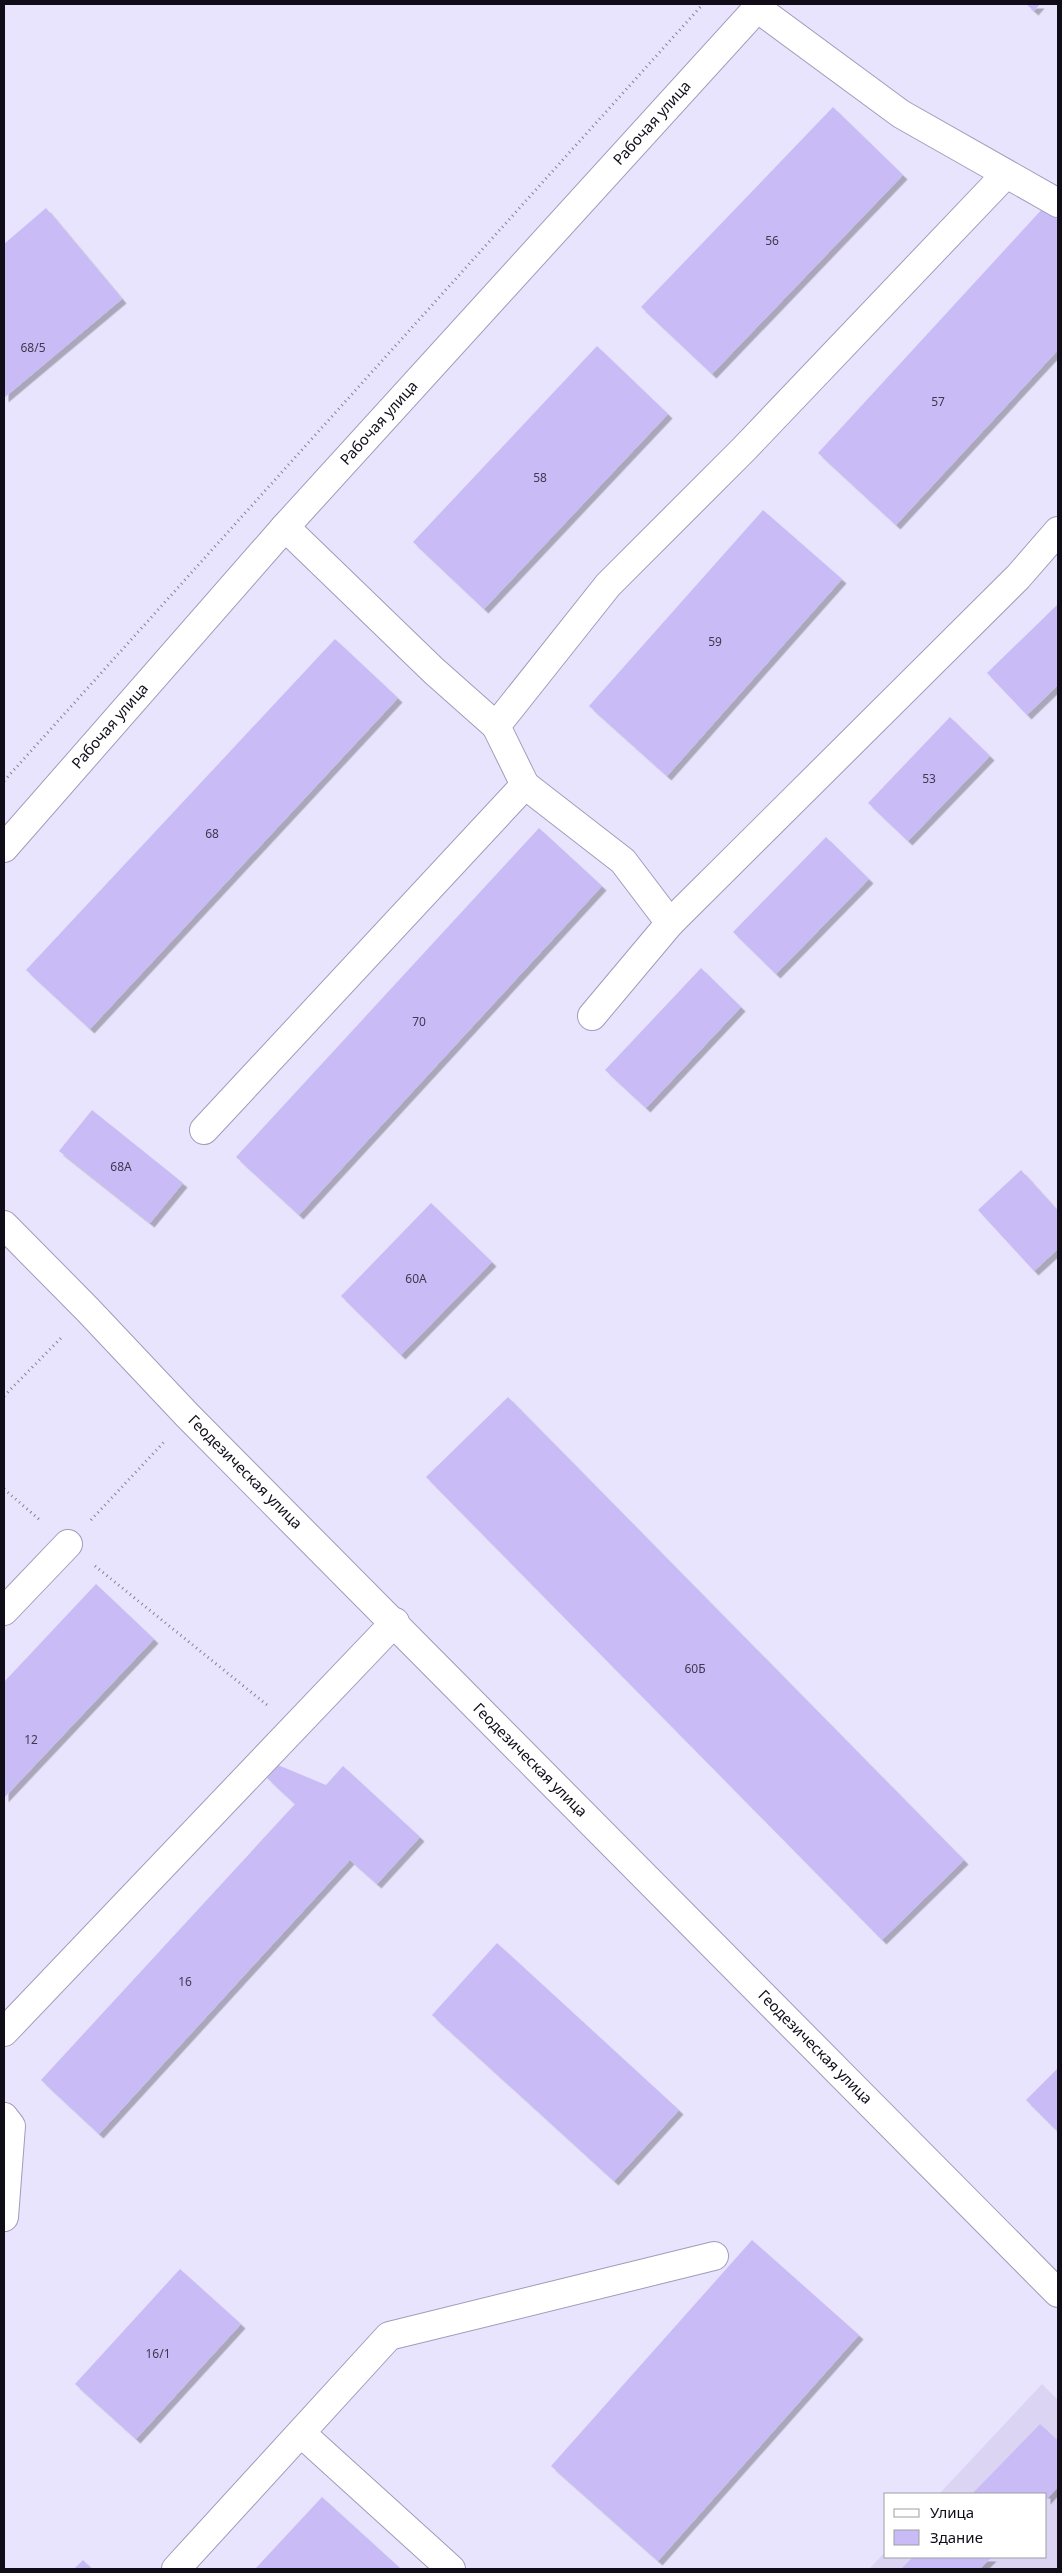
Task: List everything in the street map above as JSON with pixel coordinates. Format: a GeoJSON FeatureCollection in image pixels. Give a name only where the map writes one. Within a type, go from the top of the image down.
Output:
{"type":"FeatureCollection","features":[{"type":"Feature","properties":{"kind":"street"},"geometry":{"type":"LineString","coordinates":[[759,6],[901,114],[1058,203]]}},
{"type":"Feature","properties":{"kind":"street","name":"Рабочая улица"},"geometry":{"type":"LineString","coordinates":[[4,848],[284,527],[759,6]]}},
{"type":"Feature","properties":{"kind":"street"},"geometry":{"type":"LineString","coordinates":[[496,726],[608,585],[744,449],[1006,174]]}},
{"type":"Feature","properties":{"kind":"street"},"geometry":{"type":"LineString","coordinates":[[284,527],[434,671],[496,726],[525,785],[624,861],[670,923]]}},
{"type":"Feature","properties":{"kind":"street"},"geometry":{"type":"LineString","coordinates":[[592,1016],[670,923],[1018,577],[1058,531]]}},
{"type":"Feature","properties":{"kind":"street"},"geometry":{"type":"LineString","coordinates":[[204,1130],[525,785]]}},
{"type":"Feature","properties":{"kind":"street","name":"Геодезическая улица"},"geometry":{"type":"LineString","coordinates":[[4,1225],[88,1310],[188,1416],[395,1622],[1058,2293]]}},
{"type":"Feature","properties":{"kind":"street"},"geometry":{"type":"LineString","coordinates":[[4,1611],[68,1544]]}},
{"type":"Feature","properties":{"kind":"street"},"geometry":{"type":"LineString","coordinates":[[4,2032],[293,1726],[395,1622]]}},
{"type":"Feature","properties":{"kind":"street"},"geometry":{"type":"LineString","coordinates":[[4,2117],[12,2126],[4,2218]]}},
{"type":"Feature","properties":{"kind":"street"},"geometry":{"type":"LineString","coordinates":[[176,2569],[389,2336],[714,2256]]}},
{"type":"Feature","properties":{"kind":"street"},"geometry":{"type":"LineString","coordinates":[[301,2433],[451,2569]]}},
{"type":"Feature","properties":{"kind":"path"},"geometry":{"type":"LineString","coordinates":[[4,781],[703,4]]}},
{"type":"Feature","properties":{"kind":"path"},"geometry":{"type":"LineString","coordinates":[[4,1396],[88,1310]]}},
{"type":"Feature","properties":{"kind":"path"},"geometry":{"type":"LineString","coordinates":[[68,1544],[188,1416]]}},
{"type":"Feature","properties":{"kind":"path"},"geometry":{"type":"LineString","coordinates":[[4,1489],[68,1544],[293,1726]]}},
{"type":"Feature","properties":{"kind":"shaded area"},"geometry":{"type":"Polygon","coordinates":[[[1042,2384],[1058,2400],[1058,2569],[869,2569],[884,2553],[884,2558],[1047,2558],[1047,2493],[940,2493],[1042,2384]]]}},
{"type":"Feature","properties":{"kind":"building"},"geometry":{"type":"Polygon","coordinates":[[[1026,4],[1040,4],[1034,11],[1026,4]]]}},
{"type":"Feature","properties":{"kind":"building"},"geometry":{"type":"Polygon","coordinates":[[[833,107],[903,175],[712,374],[641,307],[833,107]]]}},
{"type":"Feature","properties":{"kind":"building"},"geometry":{"type":"Polygon","coordinates":[[[1044,207],[1058,220],[1058,350],[896,525],[818,453],[1044,207]]]}},
{"type":"Feature","properties":{"kind":"building"},"geometry":{"type":"Polygon","coordinates":[[[46,208],[122,299],[4,398],[4,244],[46,208]]]}},
{"type":"Feature","properties":{"kind":"building"},"geometry":{"type":"Polygon","coordinates":[[[597,346],[668,414],[484,609],[413,542],[597,346]]]}},
{"type":"Feature","properties":{"kind":"building"},"geometry":{"type":"Polygon","coordinates":[[[763,510],[842,579],[667,776],[589,706],[763,510]]]}},
{"type":"Feature","properties":{"kind":"building"},"geometry":{"type":"Polygon","coordinates":[[[1058,604],[1058,685],[1027,715],[987,673],[1058,604]]]}},
{"type":"Feature","properties":{"kind":"building"},"geometry":{"type":"Polygon","coordinates":[[[335,639],[398,698],[90,1029],[26,970],[335,639]]]}},
{"type":"Feature","properties":{"kind":"building"},"geometry":{"type":"Polygon","coordinates":[[[950,717],[990,756],[908,841],[868,803],[950,717]]]}},
{"type":"Feature","properties":{"kind":"building"},"geometry":{"type":"Polygon","coordinates":[[[539,828],[602,886],[299,1215],[236,1157],[539,828]]]}},
{"type":"Feature","properties":{"kind":"building"},"geometry":{"type":"Polygon","coordinates":[[[826,837],[869,879],[776,974],[733,932],[826,837]]]}},
{"type":"Feature","properties":{"kind":"building"},"geometry":{"type":"Polygon","coordinates":[[[701,968],[741,1007],[646,1108],[605,1070],[701,968]]]}},
{"type":"Feature","properties":{"kind":"building"},"geometry":{"type":"Polygon","coordinates":[[[92,1110],[183,1183],[150,1223],[59,1151],[92,1110]]]}},
{"type":"Feature","properties":{"kind":"building"},"geometry":{"type":"Polygon","coordinates":[[[1021,1170],[1058,1211],[1058,1249],[1034,1271],[978,1210],[1021,1170]]]}},
{"type":"Feature","properties":{"kind":"building"},"geometry":{"type":"Polygon","coordinates":[[[431,1203],[492,1262],[401,1355],[341,1296],[431,1203]]]}},
{"type":"Feature","properties":{"kind":"building"},"geometry":{"type":"Polygon","coordinates":[[[508,1397],[964,1860],[882,1940],[426,1477],[508,1397]]]}},
{"type":"Feature","properties":{"kind":"building"},"geometry":{"type":"Polygon","coordinates":[[[96,1584],[154,1639],[4,1798],[4,1682],[96,1584]]]}},
{"type":"Feature","properties":{"kind":"building"},"geometry":{"type":"Polygon","coordinates":[[[278,1765],[326,1785],[343,1766],[420,1837],[377,1884],[350,1860],[99,2134],[41,2080],[295,1804],[267,1778],[278,1765]]]}},
{"type":"Feature","properties":{"kind":"building"},"geometry":{"type":"Polygon","coordinates":[[[497,1943],[679,2110],[614,2181],[432,2015],[497,1943]]]}},
{"type":"Feature","properties":{"kind":"building"},"geometry":{"type":"Polygon","coordinates":[[[1058,2068],[1058,2132],[1026,2100],[1058,2068]]]}},
{"type":"Feature","properties":{"kind":"building"},"geometry":{"type":"Polygon","coordinates":[[[752,2240],[859,2335],[658,2561],[551,2466],[752,2240]]]}},
{"type":"Feature","properties":{"kind":"building"},"geometry":{"type":"Polygon","coordinates":[[[180,2269],[241,2324],[136,2439],[75,2384],[180,2269]]]}},
{"type":"Feature","properties":{"kind":"building"},"geometry":{"type":"Polygon","coordinates":[[[1040,2424],[1058,2441],[1058,2487],[1047,2499],[1047,2493],[973,2493],[1040,2424]]]}},
{"type":"Feature","properties":{"kind":"building"},"geometry":{"type":"Polygon","coordinates":[[[322,2497],[401,2569],[255,2569],[322,2497]]]}},
{"type":"Feature","properties":{"kind":"building"},"geometry":{"type":"Polygon","coordinates":[[[912,2558],[991,2558],[980,2569],[901,2569],[912,2558]]]}},
{"type":"Feature","properties":{"kind":"building"},"geometry":{"type":"Polygon","coordinates":[[[83,2560],[92,2569],[74,2569],[83,2560]]]}}]}
